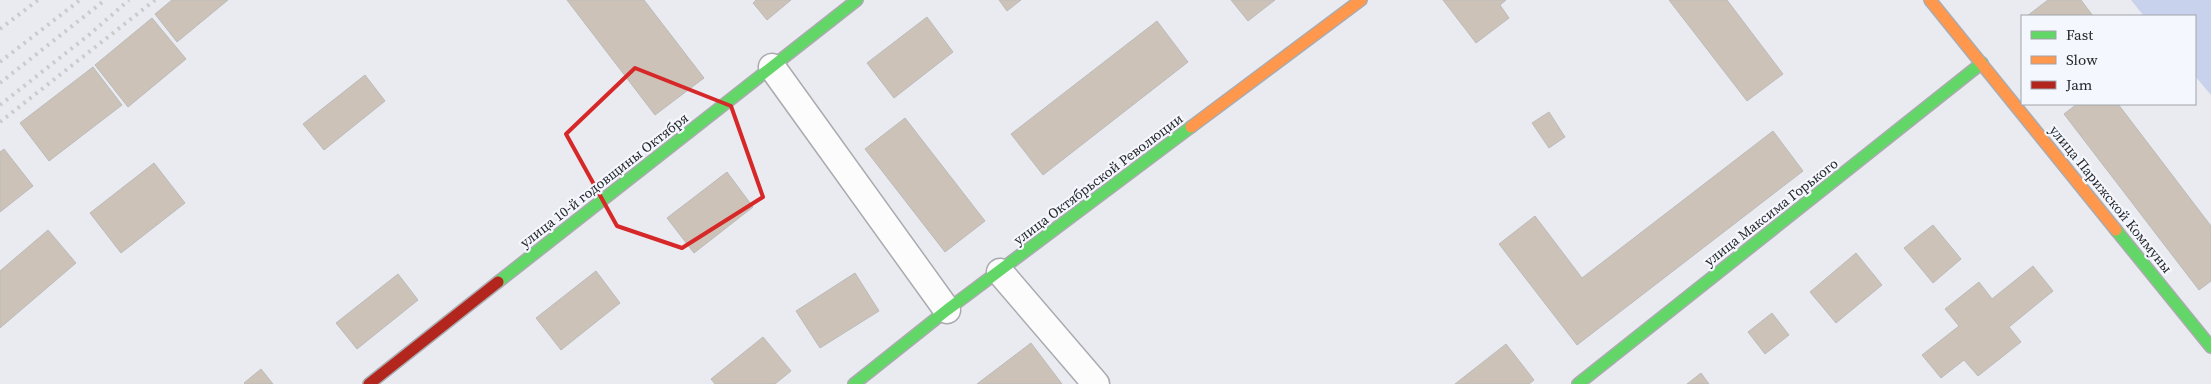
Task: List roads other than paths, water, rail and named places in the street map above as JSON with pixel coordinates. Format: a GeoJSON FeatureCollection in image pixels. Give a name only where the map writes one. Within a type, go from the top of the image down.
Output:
{"type":"FeatureCollection","features":[{"type":"Feature","properties":{"kind":"street","name":"улица 10-й годовщины Октября"},"geometry":{"type":"LineString","coordinates":[[369,384],[857,0]]}},
{"type":"Feature","properties":{"kind":"street","name":"улица Октябрьской Революции"},"geometry":{"type":"LineString","coordinates":[[854,384],[947,310],[1361,0]]}},
{"type":"Feature","properties":{"kind":"street","name":"улица Парижской Коммуны"},"geometry":{"type":"LineString","coordinates":[[1930,0],[2211,347]]}},
{"type":"Feature","properties":{"kind":"street","name":"улица Максима Горького"},"geometry":{"type":"LineString","coordinates":[[1578,384],[1982,63]]}},
{"type":"Feature","properties":{"kind":"street"},"geometry":{"type":"LineString","coordinates":[[772,67],[947,310]]}},
{"type":"Feature","properties":{"kind":"street"},"geometry":{"type":"LineString","coordinates":[[1000,272],[1096,384]]}},
{"type":"Feature","properties":{"kind":"railway"},"geometry":{"type":"LineString","coordinates":[[0,29],[38,0]]}},
{"type":"Feature","properties":{"kind":"railway"},"geometry":{"type":"LineString","coordinates":[[0,62],[80,0]]}},
{"type":"Feature","properties":{"kind":"railway"},"geometry":{"type":"LineString","coordinates":[[0,83],[105,0]]}},
{"type":"Feature","properties":{"kind":"railway"},"geometry":{"type":"LineString","coordinates":[[0,105],[90,34],[129,0]]}},
{"type":"Feature","properties":{"kind":"railway"},"geometry":{"type":"LineString","coordinates":[[0,122],[155,0]]}}]}
